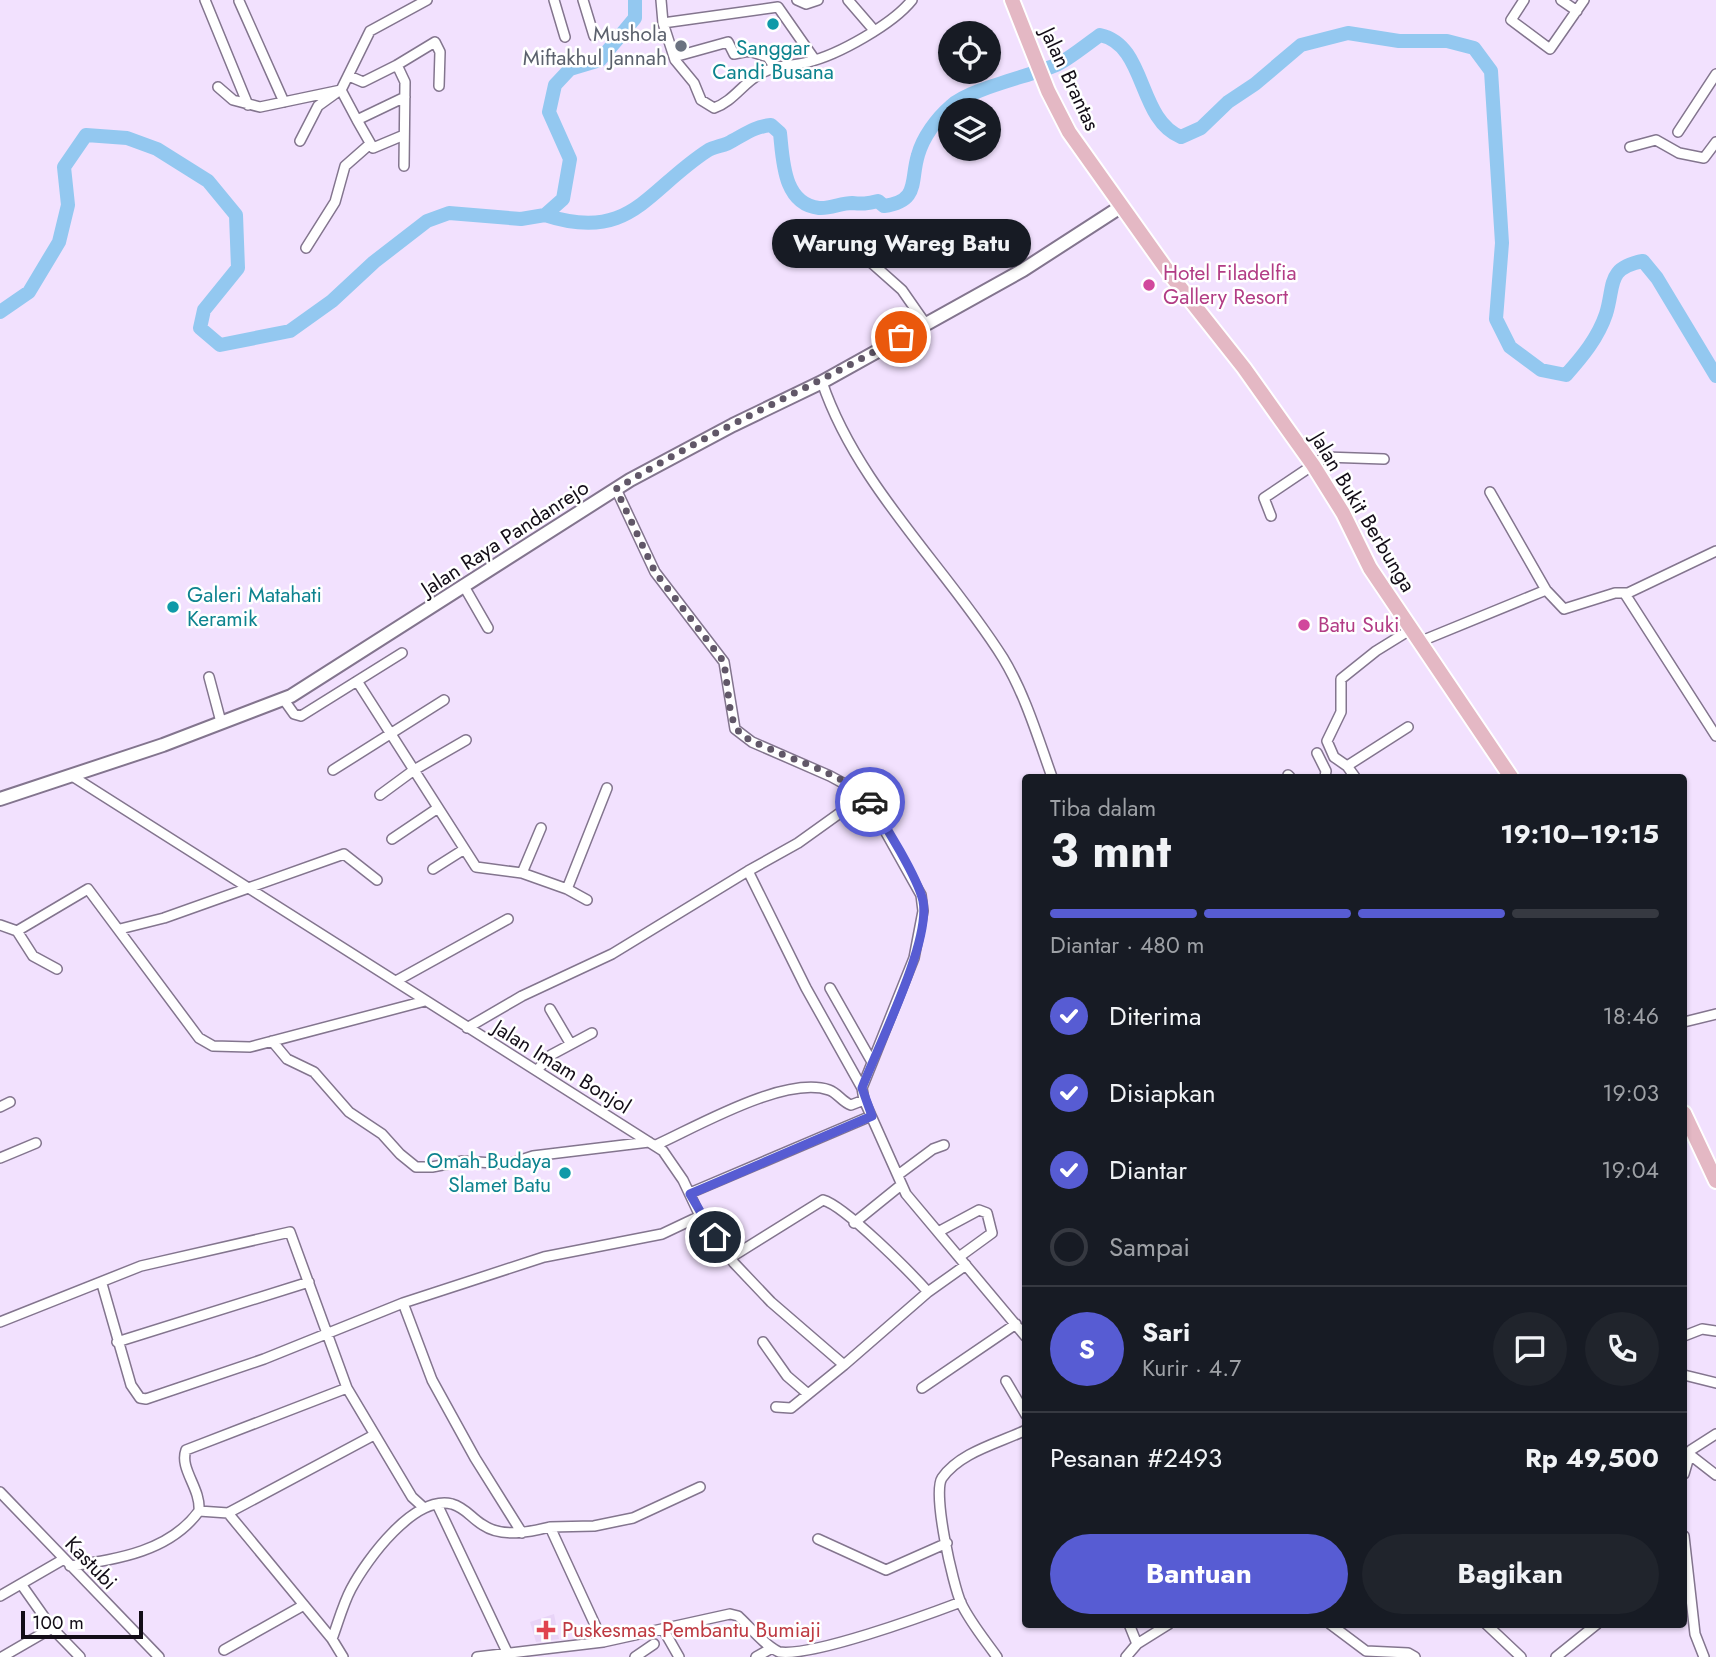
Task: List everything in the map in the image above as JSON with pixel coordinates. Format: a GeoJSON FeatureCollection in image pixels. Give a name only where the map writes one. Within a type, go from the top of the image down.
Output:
{"type":"FeatureCollection","features":[{"type":"Feature","properties":{"kind":"main road","name":"Jalan Brantas"},"geometry":{"type":"LineString","coordinates":[[1012,0],[1048,91],[1069,132],[1122,206]]}},
{"type":"Feature","properties":{"kind":"main road","name":"Jalan Raya Pandanrejo"},"geometry":{"type":"LineString","coordinates":[[1,801],[284,700],[465,588],[634,478],[733,425],[822,382],[1023,271],[1122,206]]}},
{"type":"Feature","properties":{"kind":"main road","name":"Jalan Bukit Berbunga"},"geometry":{"type":"LineString","coordinates":[[1122,206],[1313,465],[1343,513],[1370,568],[1509,774]]}},
{"type":"Feature","properties":{"kind":"main road"},"geometry":{"type":"LineString","coordinates":[[1687,1120],[1716,1181]]}},
{"type":"Feature","properties":{"kind":"street"},"geometry":{"type":"LineString","coordinates":[[205,0],[248,105]]}},
{"type":"Feature","properties":{"kind":"street"},"geometry":{"type":"LineString","coordinates":[[554,0],[565,37]]}},
{"type":"Feature","properties":{"kind":"street"},"geometry":{"type":"LineString","coordinates":[[583,0],[594,36]]}},
{"type":"Feature","properties":{"kind":"street"},"geometry":{"type":"LineString","coordinates":[[661,0],[663,23],[674,57],[694,83],[701,100],[714,108],[730,100],[750,80],[775,68],[816,60],[838,51],[887,23],[912,0]]}},
{"type":"Feature","properties":{"kind":"street"},"geometry":{"type":"LineString","coordinates":[[797,0],[806,4],[818,0]]}},
{"type":"Feature","properties":{"kind":"street"},"geometry":{"type":"LineString","coordinates":[[848,0],[873,29]]}},
{"type":"Feature","properties":{"kind":"street"},"geometry":{"type":"LineString","coordinates":[[1524,0],[1511,20],[1550,49],[1584,0]]}},
{"type":"Feature","properties":{"kind":"street"},"geometry":{"type":"LineString","coordinates":[[1561,0],[1577,11]]}},
{"type":"Feature","properties":{"kind":"street"},"geometry":{"type":"LineString","coordinates":[[239,1],[284,102]]}},
{"type":"Feature","properties":{"kind":"street"},"geometry":{"type":"LineString","coordinates":[[300,141],[318,106],[339,91],[349,76],[370,31],[421,1]]}},
{"type":"Feature","properties":{"kind":"street"},"geometry":{"type":"LineString","coordinates":[[663,23],[778,6],[816,60]]}},
{"type":"Feature","properties":{"kind":"street"},"geometry":{"type":"LineString","coordinates":[[674,57],[728,41],[734,54],[749,51],[768,57],[775,68]]}},
{"type":"Feature","properties":{"kind":"street"},"geometry":{"type":"LineString","coordinates":[[349,76],[363,82],[435,42],[440,52],[439,86]]}},
{"type":"Feature","properties":{"kind":"street"},"geometry":{"type":"LineString","coordinates":[[397,65],[405,82],[404,166]]}},
{"type":"Feature","properties":{"kind":"street"},"geometry":{"type":"LineString","coordinates":[[1678,132],[1716,74]]}},
{"type":"Feature","properties":{"kind":"street"},"geometry":{"type":"LineString","coordinates":[[218,87],[233,100],[260,107],[339,91]]}},
{"type":"Feature","properties":{"kind":"street"},"geometry":{"type":"LineString","coordinates":[[339,91],[375,148],[404,135]]}},
{"type":"Feature","properties":{"kind":"street"},"geometry":{"type":"LineString","coordinates":[[357,120],[405,97]]}},
{"type":"Feature","properties":{"kind":"street"},"geometry":{"type":"LineString","coordinates":[[1630,147],[1656,140],[1679,153],[1704,158],[1716,142]]}},
{"type":"Feature","properties":{"kind":"street"},"geometry":{"type":"LineString","coordinates":[[306,247],[335,202],[345,166],[370,144]]}},
{"type":"Feature","properties":{"kind":"street"},"geometry":{"type":"LineString","coordinates":[[830,226],[902,290],[925,323]]}},
{"type":"Feature","properties":{"kind":"street"},"geometry":{"type":"LineString","coordinates":[[822,382],[833,408],[871,475],[1004,660],[1051,774]]}},
{"type":"Feature","properties":{"kind":"street"},"geometry":{"type":"LineString","coordinates":[[1270,516],[1264,498],[1328,457],[1384,460]]}},
{"type":"Feature","properties":{"kind":"street"},"geometry":{"type":"LineString","coordinates":[[616,489],[655,572],[724,662],[731,716],[740,734],[865,795],[918,888],[923,911],[914,958],[862,1088]]}},
{"type":"Feature","properties":{"kind":"street"},"geometry":{"type":"LineString","coordinates":[[1490,492],[1546,590],[1567,610],[1615,593],[1625,593],[1716,551]]}},
{"type":"Feature","properties":{"kind":"street"},"geometry":{"type":"LineString","coordinates":[[465,588],[488,628]]}},
{"type":"Feature","properties":{"kind":"street"},"geometry":{"type":"LineString","coordinates":[[1419,642],[1546,590]]}},
{"type":"Feature","properties":{"kind":"street"},"geometry":{"type":"LineString","coordinates":[[1625,593],[1652,634],[1666,663],[1700,706],[1716,736]]}},
{"type":"Feature","properties":{"kind":"street"},"geometry":{"type":"LineString","coordinates":[[1353,774],[1334,757],[1327,741],[1341,712],[1341,679],[1376,651],[1410,630]]}},
{"type":"Feature","properties":{"kind":"street"},"geometry":{"type":"LineString","coordinates":[[284,700],[298,716],[402,653]]}},
{"type":"Feature","properties":{"kind":"street"},"geometry":{"type":"LineString","coordinates":[[209,677],[221,722]]}},
{"type":"Feature","properties":{"kind":"street"},"geometry":{"type":"LineString","coordinates":[[357,681],[463,850],[480,869],[522,873],[567,889],[587,900]]}},
{"type":"Feature","properties":{"kind":"street"},"geometry":{"type":"LineString","coordinates":[[333,770],[444,700]]}},
{"type":"Feature","properties":{"kind":"street"},"geometry":{"type":"LineString","coordinates":[[1347,766],[1408,727]]}},
{"type":"Feature","properties":{"kind":"street"},"geometry":{"type":"LineString","coordinates":[[380,795],[414,770],[466,740]]}},
{"type":"Feature","properties":{"kind":"street"},"geometry":{"type":"LineString","coordinates":[[1317,753],[1326,774]]}},
{"type":"Feature","properties":{"kind":"street","name":"Jalan Imam Bonjol"},"geometry":{"type":"LineString","coordinates":[[72,776],[653,1144],[670,1157],[700,1216],[730,1258],[771,1302],[844,1365]]}},
{"type":"Feature","properties":{"kind":"street"},"geometry":{"type":"LineString","coordinates":[[567,889],[607,788]]}},
{"type":"Feature","properties":{"kind":"street"},"geometry":{"type":"LineString","coordinates":[[467,1028],[522,996],[612,954],[798,843],[865,795]]}},
{"type":"Feature","properties":{"kind":"street"},"geometry":{"type":"LineString","coordinates":[[392,839],[438,808]]}},
{"type":"Feature","properties":{"kind":"street"},"geometry":{"type":"LineString","coordinates":[[522,873],[541,828]]}},
{"type":"Feature","properties":{"kind":"street"},"geometry":{"type":"LineString","coordinates":[[433,869],[463,850]]}},
{"type":"Feature","properties":{"kind":"street"},"geometry":{"type":"LineString","coordinates":[[120,929],[164,918],[344,853],[377,880]]}},
{"type":"Feature","properties":{"kind":"street"},"geometry":{"type":"LineString","coordinates":[[748,871],[806,988],[862,1088],[864,1100],[900,1180],[938,1232],[1022,1332]]}},
{"type":"Feature","properties":{"kind":"street"},"geometry":{"type":"LineString","coordinates":[[17,931],[89,888],[204,1042],[214,1046],[242,1048],[425,1001]]}},
{"type":"Feature","properties":{"kind":"street"},"geometry":{"type":"LineString","coordinates":[[396,981],[508,919]]}},
{"type":"Feature","properties":{"kind":"street"},"geometry":{"type":"LineString","coordinates":[[0,925],[17,931],[33,956],[57,969]]}},
{"type":"Feature","properties":{"kind":"street"},"geometry":{"type":"LineString","coordinates":[[830,988],[872,1062]]}},
{"type":"Feature","properties":{"kind":"street"},"geometry":{"type":"LineString","coordinates":[[550,1009],[570,1043]]}},
{"type":"Feature","properties":{"kind":"street"},"geometry":{"type":"LineString","coordinates":[[1687,1020],[1716,1014]]}},
{"type":"Feature","properties":{"kind":"street"},"geometry":{"type":"LineString","coordinates":[[538,1069],[551,1055],[592,1033]]}},
{"type":"Feature","properties":{"kind":"street"},"geometry":{"type":"LineString","coordinates":[[272,1041],[288,1059],[314,1072],[349,1112],[382,1134],[416,1167],[463,1161],[508,1164],[533,1156],[653,1144],[726,1111],[778,1092],[827,1089],[851,1105],[864,1100]]}},
{"type":"Feature","properties":{"kind":"street"},"geometry":{"type":"LineString","coordinates":[[0,1107],[10,1102]]}},
{"type":"Feature","properties":{"kind":"street"},"geometry":{"type":"LineString","coordinates":[[690,1194],[872,1116]]}},
{"type":"Feature","properties":{"kind":"street"},"geometry":{"type":"LineString","coordinates":[[0,1158],[36,1143]]}},
{"type":"Feature","properties":{"kind":"street"},"geometry":{"type":"LineString","coordinates":[[854,1223],[933,1149],[944,1145]]}},
{"type":"Feature","properties":{"kind":"street"},"geometry":{"type":"LineString","coordinates":[[730,1258],[823,1200],[835,1205],[906,1268],[928,1292]]}},
{"type":"Feature","properties":{"kind":"street"},"geometry":{"type":"LineString","coordinates":[[776,1407],[791,1408],[928,1292],[992,1233],[988,1213],[979,1210],[938,1232]]}},
{"type":"Feature","properties":{"kind":"street"},"geometry":{"type":"LineString","coordinates":[[102,1284],[131,1385],[140,1398],[146,1399],[329,1335],[404,1303],[544,1256],[662,1234],[700,1216]]}},
{"type":"Feature","properties":{"kind":"street"},"geometry":{"type":"LineString","coordinates":[[0,1322],[102,1284],[141,1266],[287,1231],[294,1239],[347,1388],[412,1497],[424,1507]]}},
{"type":"Feature","properties":{"kind":"street"},"geometry":{"type":"LineString","coordinates":[[117,1342],[309,1282]]}},
{"type":"Feature","properties":{"kind":"street"},"geometry":{"type":"LineString","coordinates":[[404,1303],[432,1380],[475,1458],[522,1534]]}},
{"type":"Feature","properties":{"kind":"street"},"geometry":{"type":"LineString","coordinates":[[922,1388],[1016,1324]]}},
{"type":"Feature","properties":{"kind":"street"},"geometry":{"type":"LineString","coordinates":[[1687,1335],[1702,1329],[1716,1331]]}},
{"type":"Feature","properties":{"kind":"street"},"geometry":{"type":"LineString","coordinates":[[762,1342],[787,1376],[808,1394]]}},
{"type":"Feature","properties":{"kind":"street"},"geometry":{"type":"LineString","coordinates":[[1687,1376],[1716,1383]]}},
{"type":"Feature","properties":{"kind":"street"},"geometry":{"type":"LineString","coordinates":[[1006,1381],[1022,1408]]}},
{"type":"Feature","properties":{"kind":"street"},"geometry":{"type":"LineString","coordinates":[[0,1596],[67,1563],[137,1554],[177,1533],[199,1511],[200,1499],[184,1460],[186,1450],[347,1388]]}},
{"type":"Feature","properties":{"kind":"street"},"geometry":{"type":"LineString","coordinates":[[997,1657],[961,1602],[937,1498],[942,1478],[964,1459],[1022,1433]]}},
{"type":"Feature","properties":{"kind":"street"},"geometry":{"type":"LineString","coordinates":[[1687,1462],[1689,1454],[1698,1444],[1716,1434]]}},
{"type":"Feature","properties":{"kind":"street"},"geometry":{"type":"LineString","coordinates":[[199,1511],[228,1513],[374,1435]]}},
{"type":"Feature","properties":{"kind":"street"},"geometry":{"type":"LineString","coordinates":[[1689,1454],[1716,1475]]}},
{"type":"Feature","properties":{"kind":"street"},"geometry":{"type":"LineString","coordinates":[[332,1639],[351,1589],[391,1536],[424,1507],[450,1504],[465,1509],[484,1526],[522,1534],[550,1527],[594,1526],[633,1518],[700,1487]]}},
{"type":"Feature","properties":{"kind":"street","name":"Kastubi"},"geometry":{"type":"LineString","coordinates":[[0,1492],[159,1657]]}},
{"type":"Feature","properties":{"kind":"street"},"geometry":{"type":"LineString","coordinates":[[436,1504],[508,1654]]}},
{"type":"Feature","properties":{"kind":"street"},"geometry":{"type":"LineString","coordinates":[[228,1513],[332,1639],[343,1657]]}},
{"type":"Feature","properties":{"kind":"street"},"geometry":{"type":"LineString","coordinates":[[550,1527],[603,1642]]}},
{"type":"Feature","properties":{"kind":"street"},"geometry":{"type":"LineString","coordinates":[[818,1539],[886,1570],[947,1543]]}},
{"type":"Feature","properties":{"kind":"street"},"geometry":{"type":"LineString","coordinates":[[1687,1563],[1695,1634],[1704,1657]]}},
{"type":"Feature","properties":{"kind":"street"},"geometry":{"type":"LineString","coordinates":[[22,1584],[52,1628],[80,1657]]}},
{"type":"Feature","properties":{"kind":"street"},"geometry":{"type":"LineString","coordinates":[[477,1657],[545,1654],[733,1615],[738,1616],[777,1652],[791,1656],[832,1649],[961,1602]]}},
{"type":"Feature","properties":{"kind":"street"},"geometry":{"type":"LineString","coordinates":[[224,1650],[304,1605]]}},
{"type":"Feature","properties":{"kind":"street"},"geometry":{"type":"LineString","coordinates":[[2,1657],[52,1628]]}},
{"type":"Feature","properties":{"kind":"street"},"geometry":{"type":"LineString","coordinates":[[1131,1628],[1137,1644]]}},
{"type":"Feature","properties":{"kind":"street"},"geometry":{"type":"LineString","coordinates":[[1126,1657],[1137,1644],[1163,1628]]}},
{"type":"Feature","properties":{"kind":"street"},"geometry":{"type":"LineString","coordinates":[[1335,1628],[1366,1651],[1408,1653],[1415,1657]]}},
{"type":"Feature","properties":{"kind":"street"},"geometry":{"type":"LineString","coordinates":[[1490,1628],[1521,1657]]}},
{"type":"Feature","properties":{"kind":"street"},"geometry":{"type":"LineString","coordinates":[[1556,1657],[1592,1628]]}},
{"type":"Feature","properties":{"kind":"street"},"geometry":{"type":"LineString","coordinates":[[663,1629],[679,1657]]}},
{"type":"Feature","properties":{"kind":"street"},"geometry":{"type":"LineString","coordinates":[[635,1657],[654,1644]]}},
{"type":"Feature","properties":{"kind":"street"},"geometry":{"type":"LineString","coordinates":[[756,1657],[777,1652]]}},
{"type":"Feature","properties":{"kind":"shaded area","name":"Puskesmas Pembantu Bumiaji"},"geometry":{"type":"Polygon","coordinates":[[[554,1614],[559,1639],[536,1642],[530,1622],[554,1614]]]}},
{"type":"Feature","properties":{"kind":"waterway"},"geometry":{"type":"LineString","coordinates":[[0,312],[29,292],[59,242],[68,205],[64,167],[86,135],[127,138],[157,149],[208,181],[236,215],[238,268],[204,310],[200,328],[220,345],[290,331],[332,301],[374,262],[427,221],[449,213],[521,219],[545,215],[563,199],[570,159],[549,112],[555,85],[570,69],[600,60],[635,18],[635,0]]}},
{"type":"Feature","properties":{"kind":"waterway"},"geometry":{"type":"LineString","coordinates":[[545,215],[574,222],[598,222],[618,218],[635,209],[707,151],[755,129],[771,125],[780,133],[787,179],[798,198],[807,205],[823,208],[848,203],[865,204],[878,201],[884,206],[895,203],[908,195],[923,141],[951,106],[985,88],[1060,63],[1100,35],[1115,42],[1126,53],[1156,115],[1167,128],[1181,137],[1201,128],[1228,102],[1255,84],[1301,45],[1348,33],[1399,41],[1447,41],[1474,48],[1491,71],[1502,243],[1496,319],[1510,347],[1541,370],[1566,375],[1599,331],[1617,273],[1631,264],[1643,261],[1657,278],[1716,376]]}},
{"type":"Feature","properties":{"kind":"way so far"},"geometry":{"type":"LineString","coordinates":[[870,802],[865,795],[830,776],[769,750],[740,734],[731,716],[724,662],[655,572],[616,489],[733,425],[822,382],[901,337]]}},
{"type":"Feature","properties":{"kind":"place","name":"Sanggar Candi Busana"},"geometry":{"type":"Point","coordinates":[773,24]}},
{"type":"Feature","properties":{"kind":"place","name":"Mushola Miftakhul Jannah"},"geometry":{"type":"Point","coordinates":[681,46]}},
{"type":"Feature","properties":{"kind":"place","name":"Hotel Filadelfia Gallery Resort"},"geometry":{"type":"Point","coordinates":[1149,285]}},
{"type":"Feature","properties":{"kind":"place","name":"Warung Wareg Batu"},"geometry":{"type":"Point","coordinates":[901,337]}},
{"type":"Feature","properties":{"kind":"place","name":"Galeri Matahati Keramik"},"geometry":{"type":"Point","coordinates":[173,607]}},
{"type":"Feature","properties":{"kind":"place","name":"Batu Suki"},"geometry":{"type":"Point","coordinates":[1304,625]}},
{"type":"Feature","properties":{"kind":"place","name":"Omah Budaya Slamet Batu"},"geometry":{"type":"Point","coordinates":[565,1173]}},
{"type":"Feature","properties":{"kind":"place","name":"Puskesmas Pembantu Bumiaji"},"geometry":{"type":"Point","coordinates":[546,1630]}},
{"type":"Feature","properties":{"kind":"route"},"geometry":{"type":"LineString","coordinates":[[715,1237],[700,1216],[690,1194],[872,1116],[864,1100],[862,1088],[914,958],[923,901],[870,802]]}}]}
